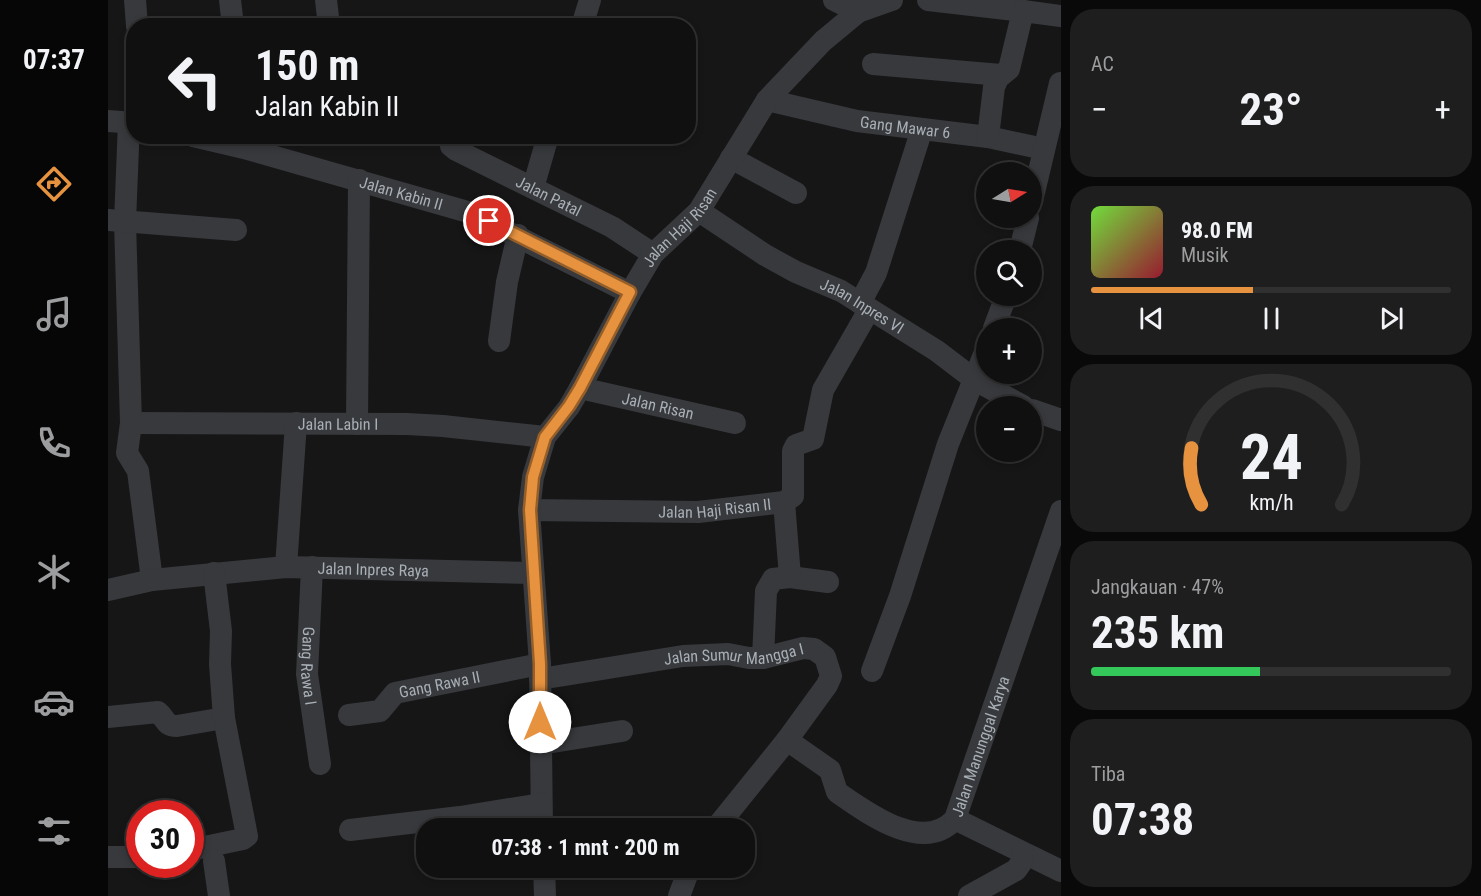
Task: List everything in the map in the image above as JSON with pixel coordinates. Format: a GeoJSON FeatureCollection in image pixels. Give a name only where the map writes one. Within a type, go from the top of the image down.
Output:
{"type":"FeatureCollection","features":[{"type":"Feature","properties":{"kind":"street"},"geometry":{"type":"LineString","coordinates":[[135,0],[136,18]]}},
{"type":"Feature","properties":{"kind":"street"},"geometry":{"type":"LineString","coordinates":[[230,0],[232,18]]}},
{"type":"Feature","properties":{"kind":"street"},"geometry":{"type":"LineString","coordinates":[[326,0],[327,18]]}},
{"type":"Feature","properties":{"kind":"street"},"geometry":{"type":"LineString","coordinates":[[584,18],[590,0]]}},
{"type":"Feature","properties":{"kind":"street"},"geometry":{"type":"LineString","coordinates":[[834,0],[858,12]]}},
{"type":"Feature","properties":{"kind":"street","name":"Jalan Haji Risan"},"geometry":{"type":"LineString","coordinates":[[542,818],[540,671],[530,510],[533,477],[545,437],[580,388],[630,292],[653,254],[699,211],[767,100],[823,41],[858,12],[892,0]]}},
{"type":"Feature","properties":{"kind":"street"},"geometry":{"type":"LineString","coordinates":[[928,0],[1061,16]]}},
{"type":"Feature","properties":{"kind":"street"},"geometry":{"type":"LineString","coordinates":[[988,137],[994,87],[998,78],[1009,69],[1023,11]]}},
{"type":"Feature","properties":{"kind":"street"},"geometry":{"type":"LineString","coordinates":[[873,64],[1001,75]]}},
{"type":"Feature","properties":{"kind":"street"},"geometry":{"type":"LineString","coordinates":[[1041,162],[1060,83]]}},
{"type":"Feature","properties":{"kind":"street","name":"Gang Mawar 6"},"geometry":{"type":"LineString","coordinates":[[767,100],[857,121],[988,137],[1044,149]]}},
{"type":"Feature","properties":{"kind":"street"},"geometry":{"type":"LineString","coordinates":[[124,122],[116,221],[131,423],[117,454],[138,471],[152,580]]}},
{"type":"Feature","properties":{"kind":"street"},"geometry":{"type":"LineString","coordinates":[[864,307],[922,129]]}},
{"type":"Feature","properties":{"kind":"street","name":"Jalan Kabin II"},"geometry":{"type":"LineString","coordinates":[[227,144],[468,212],[630,292]]}},
{"type":"Feature","properties":{"kind":"street","name":"Jalan Patal"},"geometry":{"type":"LineString","coordinates":[[451,144],[456,150],[612,226],[653,254]]}},
{"type":"Feature","properties":{"kind":"street"},"geometry":{"type":"LineString","coordinates":[[533,188],[546,144]]}},
{"type":"Feature","properties":{"kind":"street"},"geometry":{"type":"LineString","coordinates":[[731,158],[796,193]]}},
{"type":"Feature","properties":{"kind":"street"},"geometry":{"type":"LineString","coordinates":[[357,424],[359,180]]}},
{"type":"Feature","properties":{"kind":"street","name":"Jalan Inpres VI"},"geometry":{"type":"LineString","coordinates":[[699,211],[765,255],[796,272],[841,291],[937,351],[975,380],[1005,396]]}},
{"type":"Feature","properties":{"kind":"street"},"geometry":{"type":"LineString","coordinates":[[116,221],[236,230]]}},
{"type":"Feature","properties":{"kind":"street"},"geometry":{"type":"LineString","coordinates":[[499,341],[507,282],[518,235]]}},
{"type":"Feature","properties":{"kind":"street","name":"Jalan Haji Risan II"},"geometry":{"type":"LineString","coordinates":[[530,510],[698,512],[784,502],[793,496],[793,451],[796,445],[813,439],[823,390],[864,307]]}},
{"type":"Feature","properties":{"kind":"street"},"geometry":{"type":"LineString","coordinates":[[872,671],[900,596],[948,444],[975,380]]}},
{"type":"Feature","properties":{"kind":"street","name":"Jalan Risan"},"geometry":{"type":"LineString","coordinates":[[580,388],[735,423]]}},
{"type":"Feature","properties":{"kind":"street"},"geometry":{"type":"LineString","coordinates":[[1042,413],[1061,420]]}},
{"type":"Feature","properties":{"kind":"street","name":"Jalan Labin I"},"geometry":{"type":"LineString","coordinates":[[131,423],[443,426],[545,437]]}},
{"type":"Feature","properties":{"kind":"street"},"geometry":{"type":"LineString","coordinates":[[286,567],[296,423]]}},
{"type":"Feature","properties":{"kind":"street"},"geometry":{"type":"LineString","coordinates":[[784,502],[790,577]]}},
{"type":"Feature","properties":{"kind":"street","name":"Jalan Manunggal Karya"},"geometry":{"type":"LineString","coordinates":[[787,740],[830,771],[837,792],[895,829],[933,832],[949,826],[955,819],[1061,511]]}},
{"type":"Feature","properties":{"kind":"street","name":"Jalan Inpres Raya"},"geometry":{"type":"LineString","coordinates":[[108,590],[152,580],[286,567],[533,573]]}},
{"type":"Feature","properties":{"kind":"street","name":"Gang Rawa I"},"geometry":{"type":"LineString","coordinates":[[312,567],[307,674],[320,764]]}},
{"type":"Feature","properties":{"kind":"street"},"geometry":{"type":"LineString","coordinates":[[204,847],[243,839],[247,836],[224,718],[220,664],[222,631],[214,573]]}},
{"type":"Feature","properties":{"kind":"street"},"geometry":{"type":"LineString","coordinates":[[763,658],[766,591],[773,579],[790,577],[828,582]]}},
{"type":"Feature","properties":{"kind":"street","name":"Jalan Sumur Mangga I"},"geometry":{"type":"LineString","coordinates":[[540,671],[682,656],[728,654],[763,658],[803,648],[813,649],[825,657],[831,673],[827,685],[787,740],[724,818]]}},
{"type":"Feature","properties":{"kind":"street","name":"Gang Rawa II"},"geometry":{"type":"LineString","coordinates":[[349,715],[380,711],[395,693],[540,671]]}},
{"type":"Feature","properties":{"kind":"street"},"geometry":{"type":"LineString","coordinates":[[108,717],[159,712],[170,726],[224,718]]}},
{"type":"Feature","properties":{"kind":"street"},"geometry":{"type":"LineString","coordinates":[[540,744],[622,731]]}},
{"type":"Feature","properties":{"kind":"street"},"geometry":{"type":"LineString","coordinates":[[350,830],[460,817],[541,804]]}},
{"type":"Feature","properties":{"kind":"street"},"geometry":{"type":"LineString","coordinates":[[955,819],[1061,872]]}},
{"type":"Feature","properties":{"kind":"street"},"geometry":{"type":"LineString","coordinates":[[969,896],[1016,870],[1021,863],[1023,853]]}},
{"type":"Feature","properties":{"kind":"street"},"geometry":{"type":"LineString","coordinates":[[108,857],[126,856]]}},
{"type":"Feature","properties":{"kind":"street"},"geometry":{"type":"LineString","coordinates":[[214,861],[219,896]]}},
{"type":"Feature","properties":{"kind":"street"},"geometry":{"type":"LineString","coordinates":[[544,878],[545,896]]}},
{"type":"Feature","properties":{"kind":"street"},"geometry":{"type":"LineString","coordinates":[[679,896],[686,878]]}},
{"type":"Feature","properties":{"kind":"route"},"geometry":{"type":"LineString","coordinates":[[489,221],[630,292],[580,388],[545,437],[533,477],[530,510],[540,664],[540,722]]}}]}
